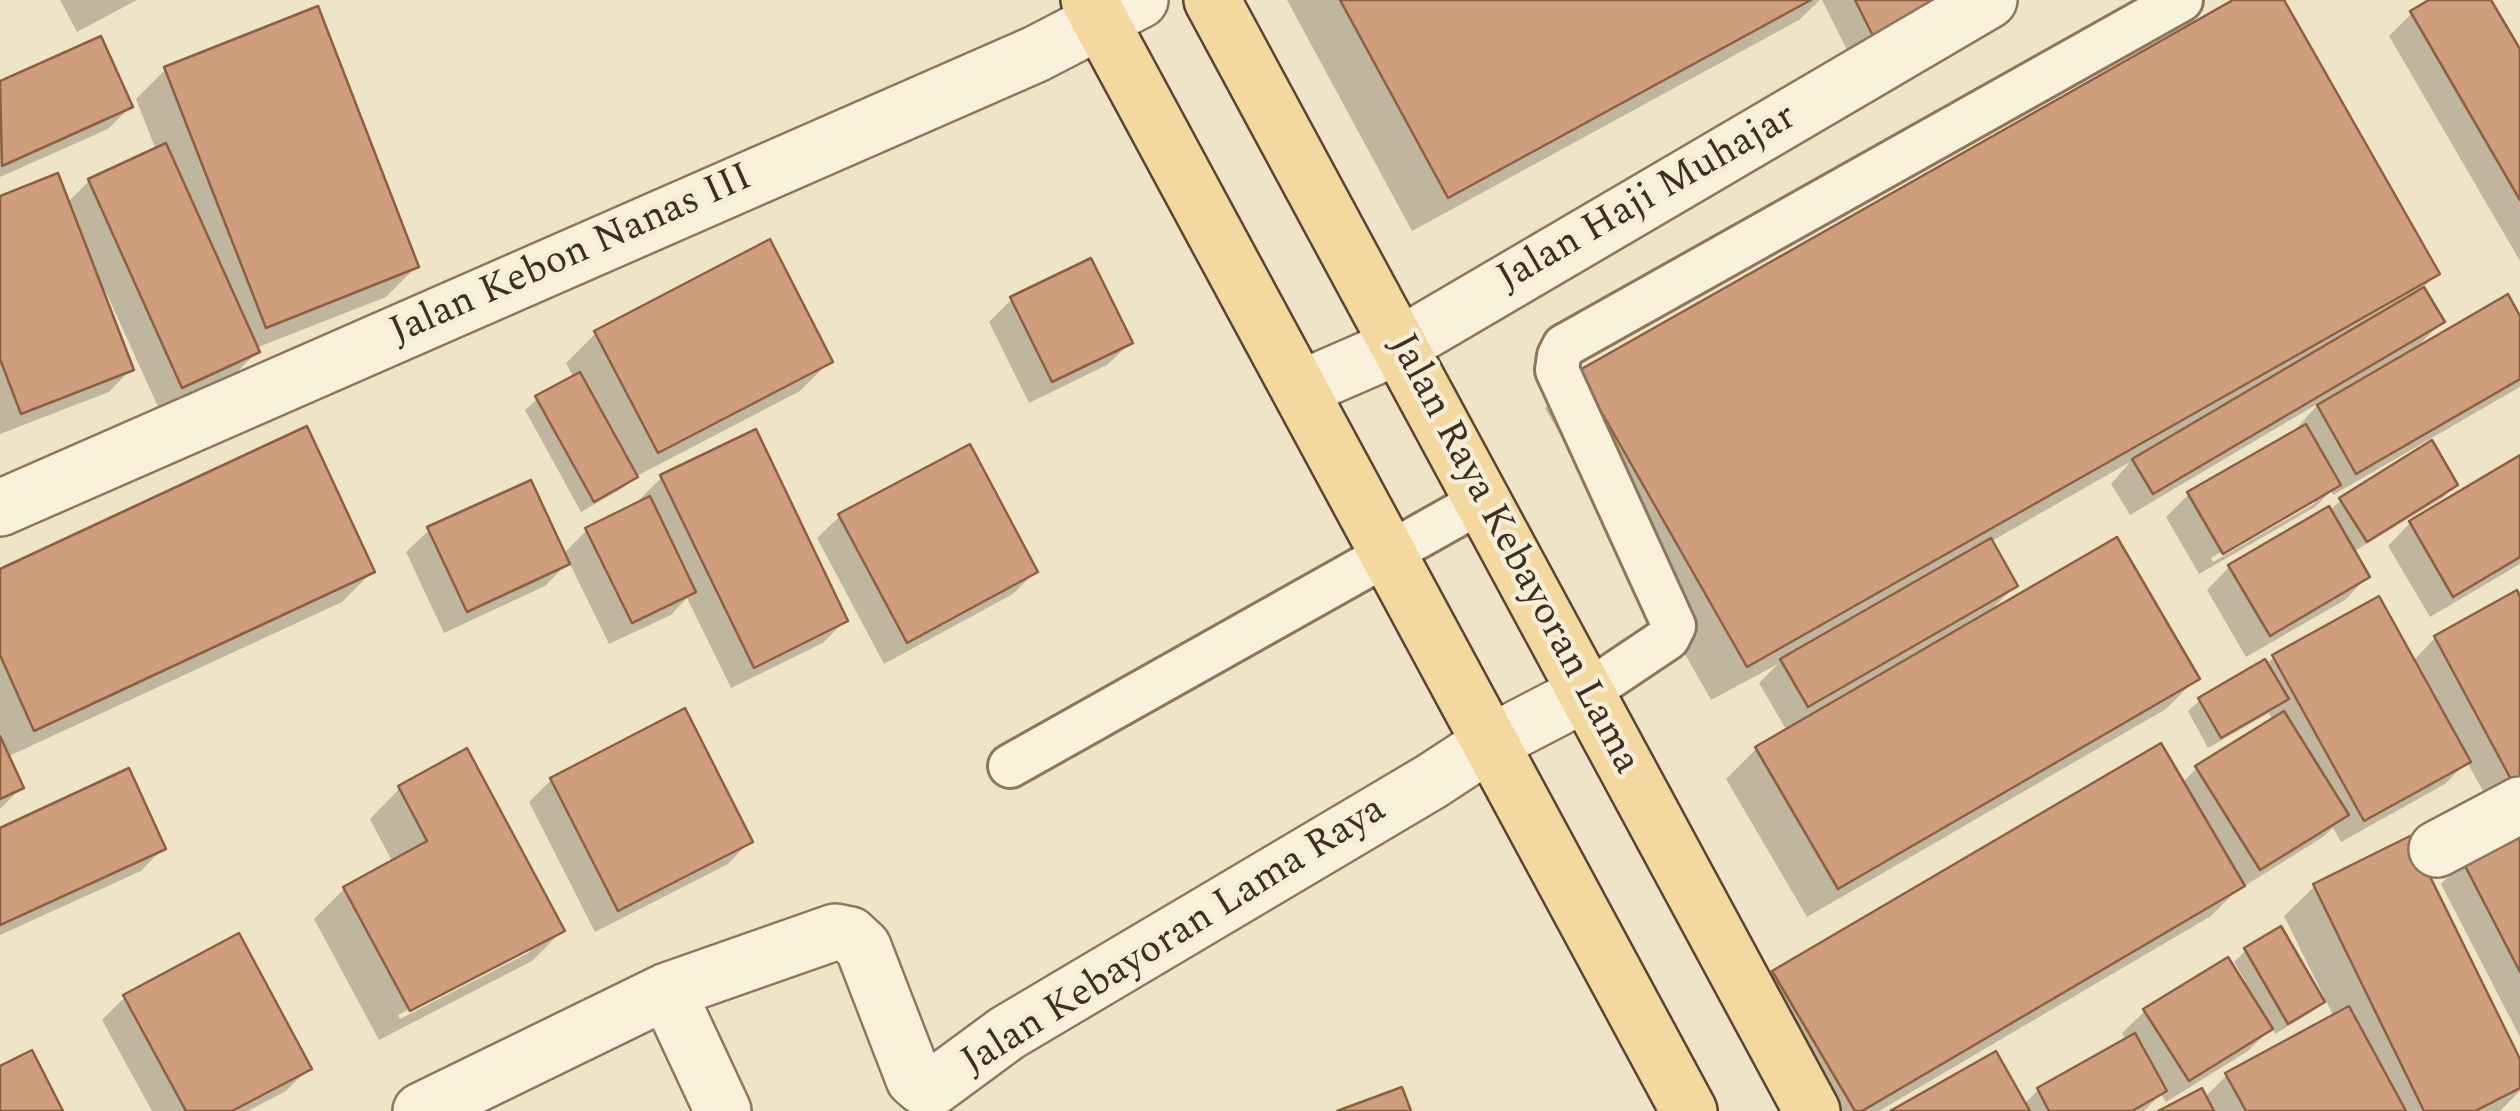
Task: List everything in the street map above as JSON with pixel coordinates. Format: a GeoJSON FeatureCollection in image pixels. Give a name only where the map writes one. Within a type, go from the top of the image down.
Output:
{"type":"FeatureCollection","features":[{"type":"Feature","properties":{"kind":"main road","name":"Jalan Raya Kebayoran Lama"},"geometry":{"type":"LineString","coordinates":[[1212,0],[1812,1111]]}},
{"type":"Feature","properties":{"kind":"main road"},"geometry":{"type":"LineString","coordinates":[[1110,7],[1300,389],[1689,1111]]}},
{"type":"Feature","properties":{"kind":"street","name":"Jalan Haji Muhajar"},"geometry":{"type":"LineString","coordinates":[[1300,389],[1400,346],[1989,0]]}},
{"type":"Feature","properties":{"kind":"street","name":"Jalan Kebon Nanas III"},"geometry":{"type":"LineString","coordinates":[[0,508],[1036,54],[1110,7]]}},
{"type":"Feature","properties":{"kind":"street","name":"Jalan Kebayoran Lama Raya"},"geometry":{"type":"LineString","coordinates":[[421,1111],[666,991],[835,932],[850,936],[862,947],[914,1080],[922,1086],[935,1086],[1007,1034],[1432,781],[1490,742],[1586,692]]}},
{"type":"Feature","properties":{"kind":"street"},"geometry":{"type":"LineString","coordinates":[[2437,849],[2520,804]]}},
{"type":"Feature","properties":{"kind":"street"},"geometry":{"type":"LineString","coordinates":[[666,991],[723,1111]]}},
{"type":"Feature","properties":{"kind":"lane"},"geometry":{"type":"LineString","coordinates":[[1586,692],[1668,638],[1674,626],[1558,370],[1558,356],[1564,346],[2181,0]]}},
{"type":"Feature","properties":{"kind":"lane"},"geometry":{"type":"LineString","coordinates":[[1010,766],[1482,501]]}},
{"type":"Feature","properties":{"kind":"building"},"geometry":{"type":"Polygon","coordinates":[[[1340,0],[1811,0],[1448,198],[1340,0]]]}},
{"type":"Feature","properties":{"kind":"building"},"geometry":{"type":"Polygon","coordinates":[[[1855,0],[1933,0],[1935,4],[1873,36],[1855,0]]]}},
{"type":"Feature","properties":{"kind":"building"},"geometry":{"type":"Polygon","coordinates":[[[2233,0],[2284,0],[2440,274],[1747,667],[1578,371],[2233,0]]]}},
{"type":"Feature","properties":{"kind":"building"},"geometry":{"type":"Polygon","coordinates":[[[2429,0],[2491,0],[2520,49],[2520,200],[2410,11],[2429,0]]]}},
{"type":"Feature","properties":{"kind":"building"},"geometry":{"type":"Polygon","coordinates":[[[318,6],[419,267],[266,328],[164,67],[318,6]]]}},
{"type":"Feature","properties":{"kind":"building"},"geometry":{"type":"Polygon","coordinates":[[[101,36],[133,107],[2,166],[0,81],[101,36]]]}},
{"type":"Feature","properties":{"kind":"building"},"geometry":{"type":"Polygon","coordinates":[[[166,143],[260,352],[182,388],[88,179],[166,143]]]}},
{"type":"Feature","properties":{"kind":"building"},"geometry":{"type":"Polygon","coordinates":[[[58,173],[134,370],[21,414],[0,359],[0,196],[58,173]]]}},
{"type":"Feature","properties":{"kind":"building"},"geometry":{"type":"Polygon","coordinates":[[[770,239],[833,362],[658,453],[594,331],[770,239]]]}},
{"type":"Feature","properties":{"kind":"building"},"geometry":{"type":"Polygon","coordinates":[[[1091,258],[1133,343],[1052,382],[1010,297],[1091,258]]]}},
{"type":"Feature","properties":{"kind":"building"},"geometry":{"type":"Polygon","coordinates":[[[2424,287],[2445,322],[2153,494],[2132,459],[2424,287]]]}},
{"type":"Feature","properties":{"kind":"building"},"geometry":{"type":"Polygon","coordinates":[[[2508,294],[2520,316],[2520,379],[2356,474],[2317,405],[2508,294]]]}},
{"type":"Feature","properties":{"kind":"building"},"geometry":{"type":"Polygon","coordinates":[[[580,372],[638,477],[594,502],[535,396],[580,372]]]}},
{"type":"Feature","properties":{"kind":"building"},"geometry":{"type":"Polygon","coordinates":[[[2306,424],[2341,485],[2223,554],[2187,492],[2306,424]]]}},
{"type":"Feature","properties":{"kind":"building"},"geometry":{"type":"Polygon","coordinates":[[[307,426],[375,572],[34,731],[0,655],[0,569],[307,426]]]}},
{"type":"Feature","properties":{"kind":"building"},"geometry":{"type":"Polygon","coordinates":[[[756,429],[848,621],[754,668],[660,475],[756,429]]]}},
{"type":"Feature","properties":{"kind":"building"},"geometry":{"type":"Polygon","coordinates":[[[2432,440],[2458,485],[2367,542],[2339,498],[2432,440]]]}},
{"type":"Feature","properties":{"kind":"building"},"geometry":{"type":"Polygon","coordinates":[[[970,444],[1038,572],[907,643],[838,514],[970,444]]]}},
{"type":"Feature","properties":{"kind":"building"},"geometry":{"type":"Polygon","coordinates":[[[2520,455],[2520,557],[2453,597],[2409,521],[2520,455]]]}},
{"type":"Feature","properties":{"kind":"building"},"geometry":{"type":"Polygon","coordinates":[[[531,480],[570,564],[467,612],[427,527],[531,480]]]}},
{"type":"Feature","properties":{"kind":"building"},"geometry":{"type":"Polygon","coordinates":[[[650,496],[696,592],[632,623],[585,528],[650,496]]]}},
{"type":"Feature","properties":{"kind":"building"},"geometry":{"type":"Polygon","coordinates":[[[2329,506],[2370,577],[2270,636],[2228,565],[2329,506]]]}},
{"type":"Feature","properties":{"kind":"building"},"geometry":{"type":"Polygon","coordinates":[[[2117,537],[2200,679],[1838,889],[1755,747],[2117,537]]]}},
{"type":"Feature","properties":{"kind":"building"},"geometry":{"type":"Polygon","coordinates":[[[1991,538],[2018,586],[1808,707],[1780,659],[1991,538]]]}},
{"type":"Feature","properties":{"kind":"building"},"geometry":{"type":"Polygon","coordinates":[[[2517,590],[2520,780],[2513,783],[2434,636],[2517,590]]]}},
{"type":"Feature","properties":{"kind":"building"},"geometry":{"type":"Polygon","coordinates":[[[2379,596],[2471,762],[2364,821],[2272,655],[2379,596]]]}},
{"type":"Feature","properties":{"kind":"building"},"geometry":{"type":"Polygon","coordinates":[[[2265,659],[2289,699],[2221,738],[2198,698],[2265,659]]]}},
{"type":"Feature","properties":{"kind":"building"},"geometry":{"type":"Polygon","coordinates":[[[685,708],[753,842],[618,911],[550,778],[685,708]]]}},
{"type":"Feature","properties":{"kind":"building"},"geometry":{"type":"Polygon","coordinates":[[[2284,711],[2349,815],[2260,870],[2195,766],[2284,711]]]}},
{"type":"Feature","properties":{"kind":"building"},"geometry":{"type":"Polygon","coordinates":[[[0,736],[24,788],[0,799],[0,736]]]}},
{"type":"Feature","properties":{"kind":"building"},"geometry":{"type":"Polygon","coordinates":[[[2161,743],[2245,886],[1862,1111],[1855,1111],[1772,971],[2161,743]]]}},
{"type":"Feature","properties":{"kind":"building"},"geometry":{"type":"Polygon","coordinates":[[[467,748],[565,931],[410,1011],[343,887],[427,841],[398,786],[467,748]]]}},
{"type":"Feature","properties":{"kind":"building"},"geometry":{"type":"Polygon","coordinates":[[[129,768],[166,849],[0,925],[0,828],[129,768]]]}},
{"type":"Feature","properties":{"kind":"building"},"geometry":{"type":"Polygon","coordinates":[[[2520,830],[2520,972],[2462,860],[2520,830]]]}},
{"type":"Feature","properties":{"kind":"building"},"geometry":{"type":"Polygon","coordinates":[[[2410,836],[2520,1059],[2520,1088],[2475,1111],[2424,1111],[2313,884],[2410,836]]]}},
{"type":"Feature","properties":{"kind":"building"},"geometry":{"type":"Polygon","coordinates":[[[2281,926],[2325,1002],[2288,1024],[2244,948],[2281,926]]]}},
{"type":"Feature","properties":{"kind":"building"},"geometry":{"type":"Polygon","coordinates":[[[239,933],[312,1069],[232,1111],[186,1111],[123,995],[239,933]]]}},
{"type":"Feature","properties":{"kind":"building"},"geometry":{"type":"Polygon","coordinates":[[[2228,957],[2273,1029],[2189,1081],[2143,1009],[2228,957]]]}},
{"type":"Feature","properties":{"kind":"building"},"geometry":{"type":"Polygon","coordinates":[[[2349,1006],[2406,1111],[2246,1111],[2225,1073],[2349,1006]]]}},
{"type":"Feature","properties":{"kind":"building"},"geometry":{"type":"Polygon","coordinates":[[[2135,1033],[2167,1091],[2132,1111],[2049,1111],[2037,1088],[2135,1033]]]}},
{"type":"Feature","properties":{"kind":"building"},"geometry":{"type":"Polygon","coordinates":[[[32,1050],[63,1111],[0,1111],[0,1066],[32,1050]]]}},
{"type":"Feature","properties":{"kind":"building"},"geometry":{"type":"Polygon","coordinates":[[[1996,1051],[2030,1111],[1890,1111],[1996,1051]]]}},
{"type":"Feature","properties":{"kind":"building"},"geometry":{"type":"Polygon","coordinates":[[[1402,1087],[1411,1111],[1337,1111],[1402,1087]]]}},
{"type":"Feature","properties":{"kind":"building"},"geometry":{"type":"Polygon","coordinates":[[[2202,1088],[2214,1111],[2158,1111],[2202,1088]]]}}]}
